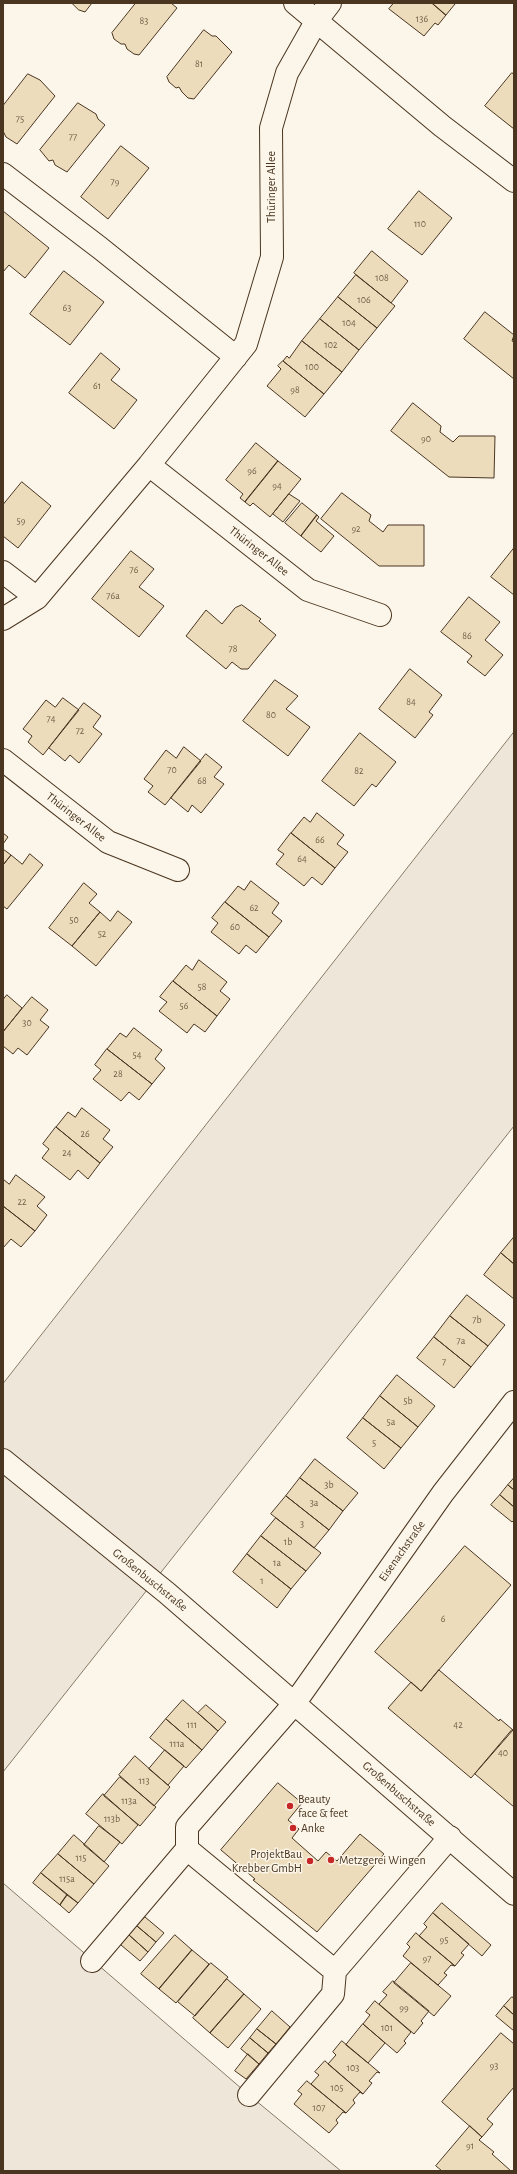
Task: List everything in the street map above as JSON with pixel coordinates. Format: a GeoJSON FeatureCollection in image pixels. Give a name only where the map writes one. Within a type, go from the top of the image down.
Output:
{"type":"FeatureCollection","features":[{"type":"Feature","properties":{"kind":"street"},"geometry":{"type":"LineString","coordinates":[[295,3],[442,126],[514,181]]}},
{"type":"Feature","properties":{"kind":"street","name":"Thüringer Allee"},"geometry":{"type":"LineString","coordinates":[[3,619],[37,598],[150,465],[246,344],[272,257],[271,128],[287,73],[316,20],[330,3]]}},
{"type":"Feature","properties":{"kind":"street"},"geometry":{"type":"LineString","coordinates":[[3,174],[100,248],[236,357]]}},
{"type":"Feature","properties":{"kind":"street","name":"Thüringer Allee"},"geometry":{"type":"LineString","coordinates":[[150,465],[308,590],[380,616]]}},
{"type":"Feature","properties":{"kind":"street"},"geometry":{"type":"LineString","coordinates":[[3,572],[37,598]]}},
{"type":"Feature","properties":{"kind":"street","name":"Thüringer Allee"},"geometry":{"type":"LineString","coordinates":[[3,760],[108,842],[178,870]]}},
{"type":"Feature","properties":{"kind":"street","name":"Eisenachstraße"},"geometry":{"type":"LineString","coordinates":[[294,1704],[443,1492],[514,1402]]}},
{"type":"Feature","properties":{"kind":"street","name":"Großenbuschstraße"},"geometry":{"type":"LineString","coordinates":[[3,1460],[167,1593],[514,1894]]}},
{"type":"Feature","properties":{"kind":"street"},"geometry":{"type":"LineString","coordinates":[[92,1961],[187,1849],[187,1827],[294,1704]]}},
{"type":"Feature","properties":{"kind":"street"},"geometry":{"type":"LineString","coordinates":[[249,2095],[333,1994],[335,1972],[450,1837]]}},
{"type":"Feature","properties":{"kind":"street"},"geometry":{"type":"LineString","coordinates":[[187,1849],[335,1972]]}},
{"type":"Feature","properties":{"kind":"shaded area"},"geometry":{"type":"Polygon","coordinates":[[[514,732],[514,1126],[3,1772],[3,1384],[514,732]]]}},
{"type":"Feature","properties":{"kind":"shaded area"},"geometry":{"type":"Polygon","coordinates":[[[3,1883],[249,2095],[341,2171],[3,2171],[3,1883]]]}},
{"type":"Feature","properties":{"kind":"building"},"geometry":{"type":"Polygon","coordinates":[[[72,3],[92,3],[85,12],[79,10],[72,3]]]}},
{"type":"Feature","properties":{"kind":"building"},"geometry":{"type":"Polygon","coordinates":[[[136,3],[171,3],[177,8],[139,55],[134,54],[127,49],[125,44],[121,44],[114,39],[112,33],[136,3]]]}},
{"type":"Feature","properties":{"kind":"building"},"geometry":{"type":"Polygon","coordinates":[[[394,3],[432,3],[446,15],[438,25],[435,23],[424,36],[389,9],[394,3]]]}},
{"type":"Feature","properties":{"kind":"building"},"geometry":{"type":"Polygon","coordinates":[[[432,3],[453,3],[455,4],[446,15],[432,3]]]}},
{"type":"Feature","properties":{"kind":"building"},"geometry":{"type":"Polygon","coordinates":[[[204,30],[212,36],[216,36],[232,52],[194,99],[188,98],[179,87],[176,88],[169,82],[167,77],[204,30]]]}},
{"type":"Feature","properties":{"kind":"building"},"geometry":{"type":"Polygon","coordinates":[[[512,73],[514,74],[514,129],[485,106],[512,73]]]}},
{"type":"Feature","properties":{"kind":"building"},"geometry":{"type":"Polygon","coordinates":[[[28,74],[40,80],[55,96],[17,144],[6,137],[3,131],[3,106],[28,74]]]}},
{"type":"Feature","properties":{"kind":"building"},"geometry":{"type":"Polygon","coordinates":[[[78,103],[96,114],[98,119],[105,125],[67,172],[55,165],[53,160],[49,161],[40,150],[78,103]]]}},
{"type":"Feature","properties":{"kind":"building"},"geometry":{"type":"Polygon","coordinates":[[[121,146],[149,168],[108,219],[81,197],[121,146]]]}},
{"type":"Feature","properties":{"kind":"building"},"geometry":{"type":"Polygon","coordinates":[[[419,191],[452,218],[422,255],[388,229],[419,191]]]}},
{"type":"Feature","properties":{"kind":"building"},"geometry":{"type":"Polygon","coordinates":[[[3,211],[49,248],[25,278],[9,265],[3,272],[3,211]]]}},
{"type":"Feature","properties":{"kind":"building"},"geometry":{"type":"Polygon","coordinates":[[[372,251],[408,281],[391,303],[354,273],[372,251]]]}},
{"type":"Feature","properties":{"kind":"building"},"geometry":{"type":"Polygon","coordinates":[[[64,271],[104,302],[70,345],[30,314],[64,271]]]}},
{"type":"Feature","properties":{"kind":"building"},"geometry":{"type":"Polygon","coordinates":[[[356,275],[395,306],[377,328],[338,297],[356,275]]]}},
{"type":"Feature","properties":{"kind":"building"},"geometry":{"type":"Polygon","coordinates":[[[338,297],[377,328],[359,350],[320,319],[338,297]]]}},
{"type":"Feature","properties":{"kind":"building"},"geometry":{"type":"Polygon","coordinates":[[[485,312],[514,335],[512,341],[514,342],[514,379],[464,339],[485,312]]]}},
{"type":"Feature","properties":{"kind":"building"},"geometry":{"type":"Polygon","coordinates":[[[320,319],[359,350],[342,372],[302,341],[320,319]]]}},
{"type":"Feature","properties":{"kind":"building"},"geometry":{"type":"Polygon","coordinates":[[[302,341],[342,372],[324,394],[283,361],[287,356],[289,358],[302,341]]]}},
{"type":"Feature","properties":{"kind":"building"},"geometry":{"type":"Polygon","coordinates":[[[101,353],[120,369],[111,380],[137,400],[114,429],[69,393],[101,353]]]}},
{"type":"Feature","properties":{"kind":"building"},"geometry":{"type":"Polygon","coordinates":[[[283,361],[324,394],[305,417],[267,386],[281,369],[278,366],[283,361]]]}},
{"type":"Feature","properties":{"kind":"building"},"geometry":{"type":"Polygon","coordinates":[[[413,403],[441,426],[440,432],[453,442],[459,436],[495,436],[494,478],[449,477],[391,431],[413,403]]]}},
{"type":"Feature","properties":{"kind":"building"},"geometry":{"type":"Polygon","coordinates":[[[256,443],[278,461],[245,502],[240,498],[243,494],[226,480],[256,443]]]}},
{"type":"Feature","properties":{"kind":"building"},"geometry":{"type":"Polygon","coordinates":[[[278,461],[301,479],[270,517],[253,503],[250,506],[245,502],[278,461]]]}},
{"type":"Feature","properties":{"kind":"building"},"geometry":{"type":"Polygon","coordinates":[[[22,482],[51,506],[18,548],[3,536],[3,505],[22,482]]]}},
{"type":"Feature","properties":{"kind":"building"},"geometry":{"type":"Polygon","coordinates":[[[342,493],[371,515],[369,521],[383,532],[388,525],[424,525],[424,566],[379,566],[321,519],[342,493]]]}},
{"type":"Feature","properties":{"kind":"building"},"geometry":{"type":"Polygon","coordinates":[[[289,494],[300,501],[283,522],[273,514],[289,494]]]}},
{"type":"Feature","properties":{"kind":"building"},"geometry":{"type":"Polygon","coordinates":[[[302,503],[317,515],[301,536],[285,523],[302,503]]]}},
{"type":"Feature","properties":{"kind":"building"},"geometry":{"type":"Polygon","coordinates":[[[317,515],[319,517],[316,521],[334,536],[321,552],[301,536],[317,515]]]}},
{"type":"Feature","properties":{"kind":"building"},"geometry":{"type":"Polygon","coordinates":[[[514,548],[514,595],[491,577],[514,548]]]}},
{"type":"Feature","properties":{"kind":"building"},"geometry":{"type":"Polygon","coordinates":[[[131,551],[154,569],[139,587],[164,606],[139,637],[92,599],[131,551]]]}},
{"type":"Feature","properties":{"kind":"building"},"geometry":{"type":"Polygon","coordinates":[[[469,597],[500,622],[485,640],[503,655],[485,676],[467,662],[472,656],[441,632],[469,597]]]}},
{"type":"Feature","properties":{"kind":"building"},"geometry":{"type":"Polygon","coordinates":[[[242,605],[261,619],[259,621],[276,635],[248,669],[241,669],[232,662],[226,669],[186,636],[206,610],[222,624],[235,608],[242,605]]]}},
{"type":"Feature","properties":{"kind":"building"},"geometry":{"type":"Polygon","coordinates":[[[410,669],[442,695],[429,712],[433,715],[415,738],[379,709],[410,669]]]}},
{"type":"Feature","properties":{"kind":"building"},"geometry":{"type":"Polygon","coordinates":[[[275,680],[298,696],[286,709],[310,727],[288,756],[243,721],[275,680]]]}},
{"type":"Feature","properties":{"kind":"building"},"geometry":{"type":"Polygon","coordinates":[[[63,698],[79,710],[43,755],[28,742],[32,736],[23,729],[46,700],[55,707],[63,698]]]}},
{"type":"Feature","properties":{"kind":"building"},"geometry":{"type":"Polygon","coordinates":[[[84,703],[101,716],[93,727],[102,734],[79,763],[70,755],[65,761],[49,748],[84,703]]]}},
{"type":"Feature","properties":{"kind":"building"},"geometry":{"type":"Polygon","coordinates":[[[360,733],[396,762],[376,787],[372,784],[354,806],[322,781],[360,733]]]}},
{"type":"Feature","properties":{"kind":"building"},"geometry":{"type":"Polygon","coordinates":[[[184,747],[201,761],[165,805],[148,792],[153,786],[144,779],[166,750],[176,758],[184,747]]]}},
{"type":"Feature","properties":{"kind":"building"},"geometry":{"type":"Polygon","coordinates":[[[206,754],[222,767],[214,777],[224,784],[201,813],[192,805],[188,812],[171,798],[206,754]]]}},
{"type":"Feature","properties":{"kind":"building"},"geometry":{"type":"Polygon","coordinates":[[[317,813],[344,835],[337,844],[348,852],[335,868],[291,833],[304,817],[310,822],[317,813]]]}},
{"type":"Feature","properties":{"kind":"building"},"geometry":{"type":"Polygon","coordinates":[[[3,833],[8,837],[3,844],[3,833]]]}},
{"type":"Feature","properties":{"kind":"building"},"geometry":{"type":"Polygon","coordinates":[[[291,833],[335,868],[322,885],[312,877],[304,886],[276,864],[284,854],[278,850],[291,833]]]}},
{"type":"Feature","properties":{"kind":"building"},"geometry":{"type":"Polygon","coordinates":[[[3,849],[11,855],[3,865],[3,849]]]}},
{"type":"Feature","properties":{"kind":"building"},"geometry":{"type":"Polygon","coordinates":[[[30,854],[43,865],[7,909],[3,906],[3,865],[11,855],[22,864],[30,854]]]}},
{"type":"Feature","properties":{"kind":"building"},"geometry":{"type":"Polygon","coordinates":[[[251,881],[279,903],[272,913],[282,921],[269,937],[225,902],[238,886],[244,890],[251,881]]]}},
{"type":"Feature","properties":{"kind":"building"},"geometry":{"type":"Polygon","coordinates":[[[84,883],[97,894],[89,903],[100,912],[72,946],[49,928],[84,883]]]}},
{"type":"Feature","properties":{"kind":"building"},"geometry":{"type":"Polygon","coordinates":[[[225,902],[269,937],[256,953],[246,945],[239,954],[211,932],[218,923],[212,918],[225,902]]]}},
{"type":"Feature","properties":{"kind":"building"},"geometry":{"type":"Polygon","coordinates":[[[118,911],[132,922],[96,966],[72,946],[100,912],[110,921],[118,911]]]}},
{"type":"Feature","properties":{"kind":"building"},"geometry":{"type":"Polygon","coordinates":[[[199,960],[227,982],[220,991],[230,999],[217,1016],[173,981],[186,965],[192,970],[199,960]]]}},
{"type":"Feature","properties":{"kind":"building"},"geometry":{"type":"Polygon","coordinates":[[[173,981],[217,1016],[205,1032],[194,1024],[187,1033],[159,1011],[167,1002],[160,997],[173,981]]]}},
{"type":"Feature","properties":{"kind":"building"},"geometry":{"type":"Polygon","coordinates":[[[7,995],[22,1008],[3,1032],[3,1000],[7,995]]]}},
{"type":"Feature","properties":{"kind":"building"},"geometry":{"type":"Polygon","coordinates":[[[32,997],[48,1010],[40,1020],[49,1027],[27,1055],[18,1048],[13,1054],[3,1046],[3,1032],[32,997]]]}},
{"type":"Feature","properties":{"kind":"building"},"geometry":{"type":"Polygon","coordinates":[[[134,1028],[162,1050],[155,1059],[165,1068],[152,1084],[107,1049],[120,1033],[126,1037],[134,1028]]]}},
{"type":"Feature","properties":{"kind":"building"},"geometry":{"type":"Polygon","coordinates":[[[107,1049],[152,1084],[139,1100],[129,1092],[121,1101],[93,1079],[101,1070],[95,1065],[107,1049]]]}},
{"type":"Feature","properties":{"kind":"building"},"geometry":{"type":"Polygon","coordinates":[[[82,1108],[110,1130],[103,1139],[113,1147],[100,1163],[56,1127],[68,1112],[75,1117],[82,1108]]]}},
{"type":"Feature","properties":{"kind":"building"},"geometry":{"type":"Polygon","coordinates":[[[56,1127],[100,1163],[88,1179],[78,1170],[70,1180],[42,1158],[49,1149],[43,1144],[56,1127]]]}},
{"type":"Feature","properties":{"kind":"building"},"geometry":{"type":"Polygon","coordinates":[[[16,1175],[45,1197],[37,1206],[47,1215],[35,1231],[3,1206],[3,1179],[9,1184],[16,1175]]]}},
{"type":"Feature","properties":{"kind":"building"},"geometry":{"type":"Polygon","coordinates":[[[3,1206],[35,1231],[21,1247],[11,1239],[3,1248],[3,1206]]]}},
{"type":"Feature","properties":{"kind":"building"},"geometry":{"type":"Polygon","coordinates":[[[514,1237],[514,1264],[501,1253],[514,1237]]]}},
{"type":"Feature","properties":{"kind":"building"},"geometry":{"type":"Polygon","coordinates":[[[501,1253],[514,1264],[514,1299],[484,1275],[501,1253]]]}},
{"type":"Feature","properties":{"kind":"building"},"geometry":{"type":"Polygon","coordinates":[[[467,1295],[505,1325],[488,1346],[450,1316],[467,1295]]]}},
{"type":"Feature","properties":{"kind":"building"},"geometry":{"type":"Polygon","coordinates":[[[450,1316],[488,1346],[471,1367],[434,1337],[450,1316]]]}},
{"type":"Feature","properties":{"kind":"building"},"geometry":{"type":"Polygon","coordinates":[[[434,1337],[471,1367],[454,1388],[417,1358],[434,1337]]]}},
{"type":"Feature","properties":{"kind":"building"},"geometry":{"type":"Polygon","coordinates":[[[397,1375],[435,1406],[418,1427],[380,1396],[397,1375]]]}},
{"type":"Feature","properties":{"kind":"building"},"geometry":{"type":"Polygon","coordinates":[[[380,1396],[418,1427],[401,1448],[363,1418],[380,1396]]]}},
{"type":"Feature","properties":{"kind":"building"},"geometry":{"type":"Polygon","coordinates":[[[363,1418],[401,1448],[384,1469],[347,1438],[363,1418]]]}},
{"type":"Feature","properties":{"kind":"building"},"geometry":{"type":"Polygon","coordinates":[[[315,1459],[358,1493],[343,1511],[300,1478],[315,1459]]]}},
{"type":"Feature","properties":{"kind":"building"},"geometry":{"type":"Polygon","coordinates":[[[300,1478],[343,1511],[329,1530],[286,1496],[300,1478]]]}},
{"type":"Feature","properties":{"kind":"building"},"geometry":{"type":"Polygon","coordinates":[[[514,1478],[514,1490],[508,1485],[514,1478]]]}},
{"type":"Feature","properties":{"kind":"building"},"geometry":{"type":"Polygon","coordinates":[[[508,1485],[514,1490],[514,1507],[500,1495],[508,1485]]]}},
{"type":"Feature","properties":{"kind":"building"},"geometry":{"type":"Polygon","coordinates":[[[500,1495],[514,1507],[514,1520],[512,1522],[491,1505],[500,1495]]]}},
{"type":"Feature","properties":{"kind":"building"},"geometry":{"type":"Polygon","coordinates":[[[286,1496],[329,1530],[314,1548],[271,1514],[286,1496]]]}},
{"type":"Feature","properties":{"kind":"building"},"geometry":{"type":"Polygon","coordinates":[[[276,1518],[321,1553],[306,1571],[261,1536],[276,1518]]]}},
{"type":"Feature","properties":{"kind":"building"},"geometry":{"type":"Polygon","coordinates":[[[261,1536],[306,1571],[291,1589],[247,1554],[261,1536]]]}},
{"type":"Feature","properties":{"kind":"building"},"geometry":{"type":"Polygon","coordinates":[[[465,1546],[511,1585],[421,1691],[375,1652],[465,1546]]]}},
{"type":"Feature","properties":{"kind":"building"},"geometry":{"type":"Polygon","coordinates":[[[247,1554],[291,1589],[277,1608],[233,1572],[247,1554]]]}},
{"type":"Feature","properties":{"kind":"building"},"geometry":{"type":"Polygon","coordinates":[[[439,1670],[499,1721],[500,1719],[513,1730],[471,1778],[388,1708],[411,1682],[421,1691],[439,1670]]]}},
{"type":"Feature","properties":{"kind":"building"},"geometry":{"type":"Polygon","coordinates":[[[183,1700],[218,1731],[202,1750],[166,1719],[183,1700]]]}},
{"type":"Feature","properties":{"kind":"building"},"geometry":{"type":"Polygon","coordinates":[[[206,1705],[226,1722],[218,1731],[198,1713],[206,1705]]]}},
{"type":"Feature","properties":{"kind":"building"},"geometry":{"type":"Polygon","coordinates":[[[166,1719],[202,1750],[186,1768],[150,1738],[166,1719]]]}},
{"type":"Feature","properties":{"kind":"building"},"geometry":{"type":"Polygon","coordinates":[[[512,1730],[514,1731],[514,1807],[475,1774],[512,1730]]]}},
{"type":"Feature","properties":{"kind":"building"},"geometry":{"type":"Polygon","coordinates":[[[165,1750],[184,1766],[168,1785],[149,1769],[165,1750]]]}},
{"type":"Feature","properties":{"kind":"building"},"geometry":{"type":"Polygon","coordinates":[[[135,1756],[170,1787],[154,1806],[119,1775],[135,1756]]]}},
{"type":"Feature","properties":{"kind":"building"},"geometry":{"type":"Polygon","coordinates":[[[120,1777],[156,1807],[140,1826],[104,1796],[120,1777]]]}},
{"type":"Feature","properties":{"kind":"building"},"geometry":{"type":"Polygon","coordinates":[[[278,1783],[302,1803],[288,1820],[299,1829],[292,1838],[318,1861],[326,1852],[337,1861],[360,1834],[384,1854],[317,1932],[253,1880],[255,1879],[221,1850],[278,1783]]]}},
{"type":"Feature","properties":{"kind":"building"},"geometry":{"type":"Polygon","coordinates":[[[103,1794],[138,1825],[122,1844],[86,1814],[103,1794]]]}},
{"type":"Feature","properties":{"kind":"building"},"geometry":{"type":"Polygon","coordinates":[[[99,1826],[120,1842],[104,1862],[84,1845],[99,1826]]]}},
{"type":"Feature","properties":{"kind":"building"},"geometry":{"type":"Polygon","coordinates":[[[74,1835],[109,1866],[94,1884],[58,1854],[74,1835]]]}},
{"type":"Feature","properties":{"kind":"building"},"geometry":{"type":"Polygon","coordinates":[[[58,1854],[94,1884],[78,1903],[41,1873],[58,1854]]]}},
{"type":"Feature","properties":{"kind":"building"},"geometry":{"type":"Polygon","coordinates":[[[41,1873],[67,1895],[60,1905],[33,1883],[41,1873]]]}},
{"type":"Feature","properties":{"kind":"building"},"geometry":{"type":"Polygon","coordinates":[[[67,1895],[78,1903],[69,1913],[60,1905],[67,1895]]]}},
{"type":"Feature","properties":{"kind":"building"},"geometry":{"type":"Polygon","coordinates":[[[442,1903],[491,1945],[482,1956],[433,1913],[442,1903]]]}},
{"type":"Feature","properties":{"kind":"building"},"geometry":{"type":"Polygon","coordinates":[[[433,1913],[469,1944],[461,1953],[464,1955],[455,1966],[419,1936],[427,1927],[424,1924],[433,1913]]]}},
{"type":"Feature","properties":{"kind":"building"},"geometry":{"type":"Polygon","coordinates":[[[145,1917],[164,1933],[156,1942],[137,1926],[145,1917]]]}},
{"type":"Feature","properties":{"kind":"building"},"geometry":{"type":"Polygon","coordinates":[[[137,1926],[156,1942],[148,1952],[129,1935],[137,1926]]]}},
{"type":"Feature","properties":{"kind":"building"},"geometry":{"type":"Polygon","coordinates":[[[416,1933],[455,1966],[451,1965],[444,1973],[447,1975],[438,1985],[403,1956],[410,1947],[407,1944],[416,1933]]]}},
{"type":"Feature","properties":{"kind":"building"},"geometry":{"type":"Polygon","coordinates":[[[129,1935],[148,1952],[140,1961],[121,1945],[129,1935]]]}},
{"type":"Feature","properties":{"kind":"building"},"geometry":{"type":"Polygon","coordinates":[[[175,1935],[192,1950],[159,1989],[141,1974],[175,1935]]]}},
{"type":"Feature","properties":{"kind":"building"},"geometry":{"type":"Polygon","coordinates":[[[192,1950],[209,1964],[176,2003],[159,1989],[192,1950]]]}},
{"type":"Feature","properties":{"kind":"building"},"geometry":{"type":"Polygon","coordinates":[[[211,1963],[228,1977],[195,2016],[178,2002],[211,1963]]]}},
{"type":"Feature","properties":{"kind":"building"},"geometry":{"type":"Polygon","coordinates":[[[411,1963],[451,1996],[434,2016],[394,1983],[411,1963]]]}},
{"type":"Feature","properties":{"kind":"building"},"geometry":{"type":"Polygon","coordinates":[[[227,1979],[244,1994],[210,2033],[193,2018],[227,1979]]]}},
{"type":"Feature","properties":{"kind":"building"},"geometry":{"type":"Polygon","coordinates":[[[393,1981],[429,2011],[421,2021],[423,2023],[414,2034],[379,2004],[387,1995],[383,1992],[393,1981]]]}},
{"type":"Feature","properties":{"kind":"building"},"geometry":{"type":"Polygon","coordinates":[[[244,1994],[261,2009],[228,2048],[210,2033],[244,1994]]]}},
{"type":"Feature","properties":{"kind":"building"},"geometry":{"type":"Polygon","coordinates":[[[512,1997],[514,1998],[514,2015],[504,2006],[512,1997]]]}},
{"type":"Feature","properties":{"kind":"building"},"geometry":{"type":"Polygon","coordinates":[[[375,2001],[411,2032],[404,2041],[406,2043],[397,2053],[363,2024],[370,2015],[366,2012],[375,2001]]]}},
{"type":"Feature","properties":{"kind":"building"},"geometry":{"type":"Polygon","coordinates":[[[504,2006],[514,2015],[514,2031],[496,2016],[504,2006]]]}},
{"type":"Feature","properties":{"kind":"building"},"geometry":{"type":"Polygon","coordinates":[[[272,2011],[290,2027],[276,2044],[257,2029],[272,2011]]]}},
{"type":"Feature","properties":{"kind":"building"},"geometry":{"type":"Polygon","coordinates":[[[363,2024],[385,2043],[368,2063],[346,2045],[363,2024]]]}},
{"type":"Feature","properties":{"kind":"building"},"geometry":{"type":"Polygon","coordinates":[[[257,2029],[276,2044],[268,2053],[250,2038],[257,2029]]]}},
{"type":"Feature","properties":{"kind":"building"},"geometry":{"type":"Polygon","coordinates":[[[501,2033],[514,2044],[514,2087],[487,2119],[493,2124],[482,2137],[442,2102],[501,2033]]]}},
{"type":"Feature","properties":{"kind":"building"},"geometry":{"type":"Polygon","coordinates":[[[250,2038],[268,2053],[259,2064],[241,2049],[250,2038]]]}},
{"type":"Feature","properties":{"kind":"building"},"geometry":{"type":"Polygon","coordinates":[[[342,2041],[380,2073],[377,2072],[369,2081],[372,2083],[363,2094],[328,2064],[336,2055],[333,2052],[342,2041]]]}},
{"type":"Feature","properties":{"kind":"building"},"geometry":{"type":"Polygon","coordinates":[[[248,2054],[259,2064],[246,2079],[235,2071],[248,2054]]]}},
{"type":"Feature","properties":{"kind":"building"},"geometry":{"type":"Polygon","coordinates":[[[325,2061],[363,2094],[360,2092],[353,2100],[355,2103],[346,2113],[311,2084],[319,2075],[315,2072],[325,2061]]]}},
{"type":"Feature","properties":{"kind":"building"},"geometry":{"type":"Polygon","coordinates":[[[307,2081],[346,2113],[343,2112],[336,2120],[338,2123],[329,2133],[294,2104],[302,2094],[298,2091],[307,2081]]]}},
{"type":"Feature","properties":{"kind":"building"},"geometry":{"type":"Polygon","coordinates":[[[470,2126],[482,2137],[479,2140],[494,2152],[492,2154],[511,2171],[442,2171],[436,2166],[470,2126]]]}},
{"type":"Feature","properties":{"kind":"place","name":"Beauty face & feet"},"geometry":{"type":"Point","coordinates":[290,1806]}},
{"type":"Feature","properties":{"kind":"place","name":"Anke"},"geometry":{"type":"Point","coordinates":[293,1828]}},
{"type":"Feature","properties":{"kind":"place","name":"Metzgerei Wingen"},"geometry":{"type":"Point","coordinates":[331,1860]}},
{"type":"Feature","properties":{"kind":"place","name":"ProjektBau Krebber GmbH"},"geometry":{"type":"Point","coordinates":[310,1861]}}]}
